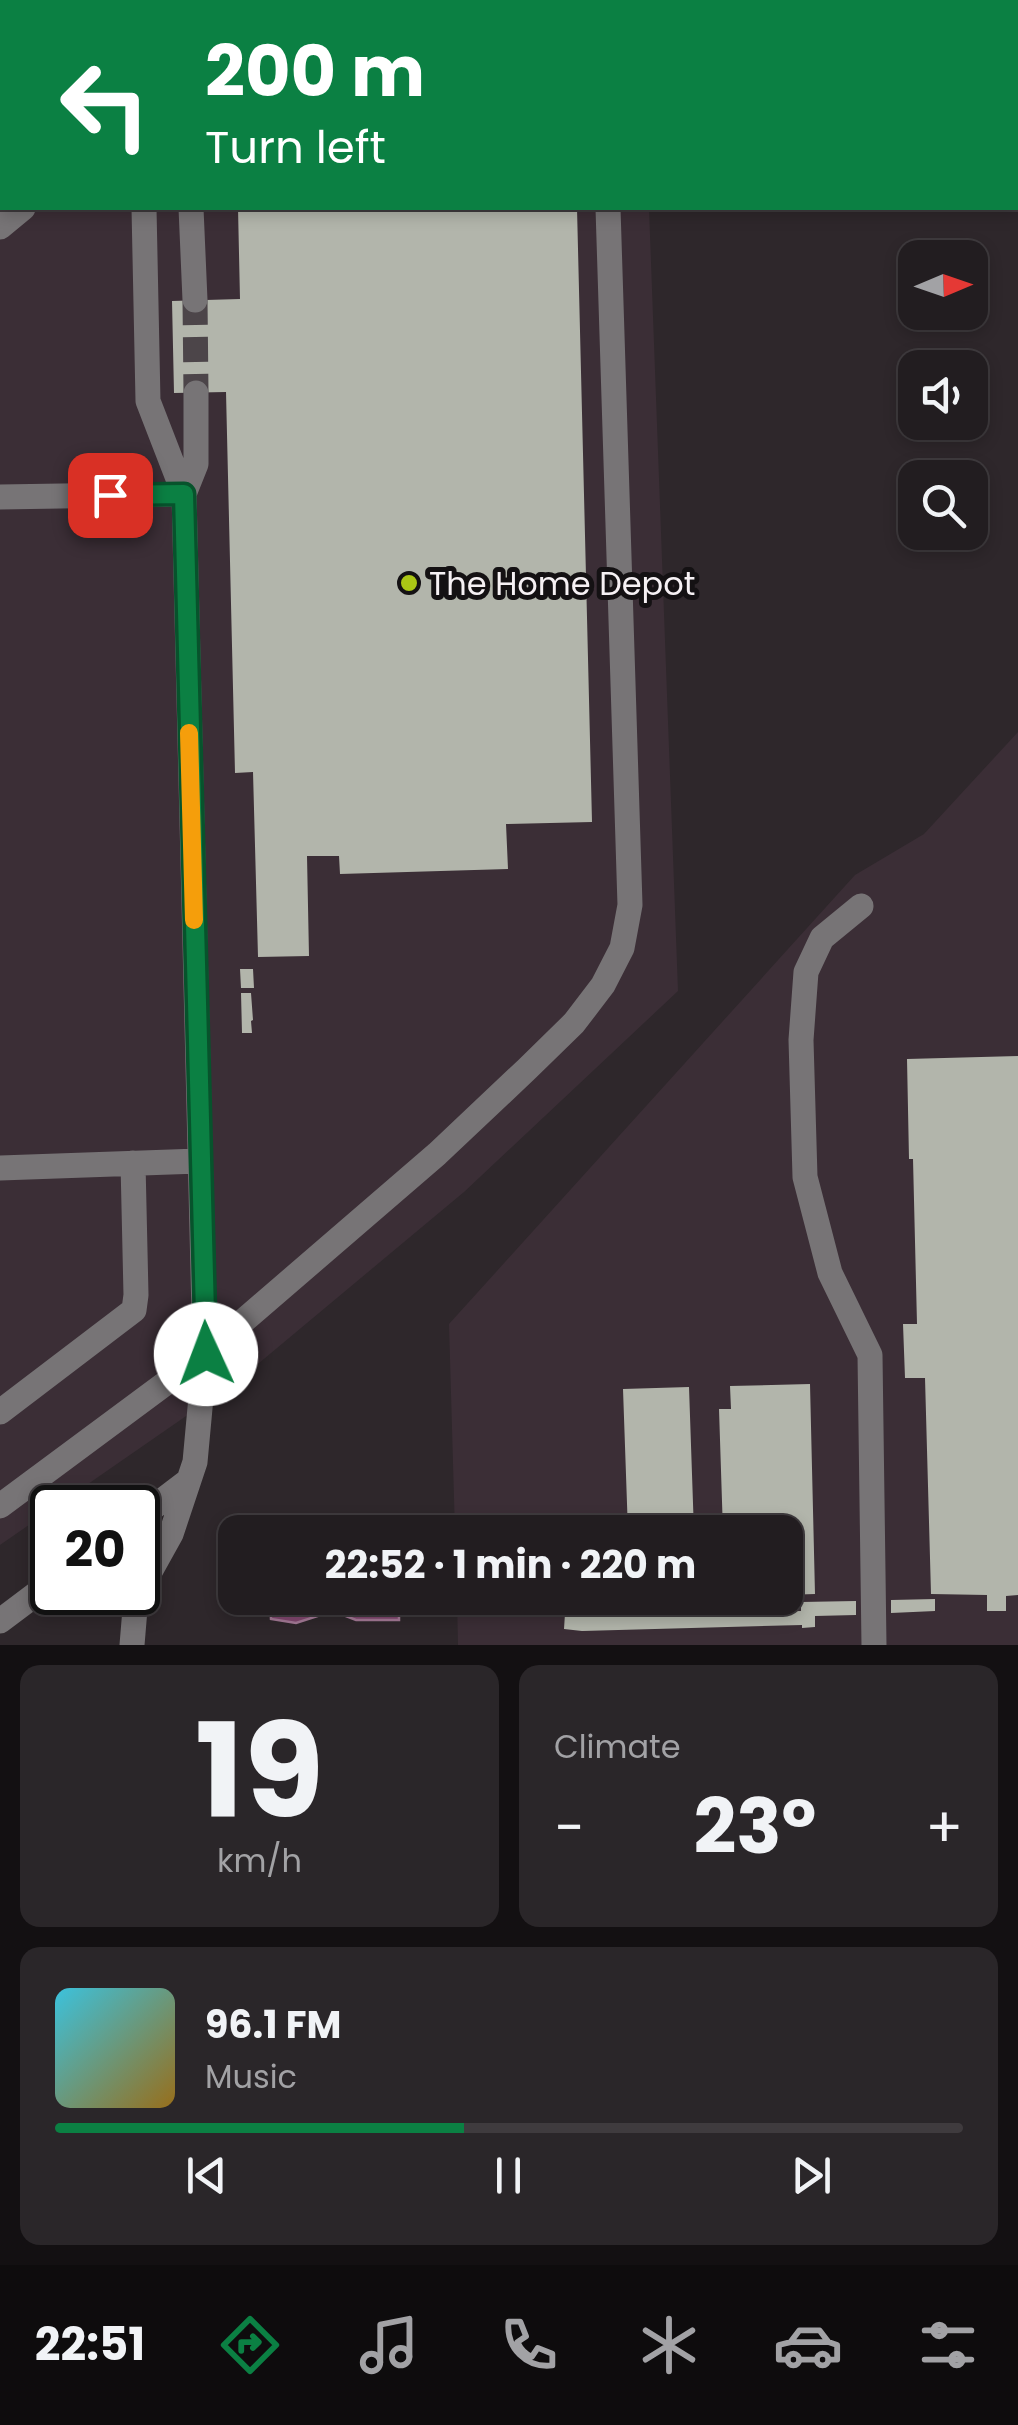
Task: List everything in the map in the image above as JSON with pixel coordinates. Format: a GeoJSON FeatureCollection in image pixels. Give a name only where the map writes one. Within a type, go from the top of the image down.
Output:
{"type":"FeatureCollection","features":[{"type":"Feature","properties":{"kind":"lane"},"geometry":{"type":"LineString","coordinates":[[0,228],[21,210]]}},
{"type":"Feature","properties":{"kind":"lane"},"geometry":{"type":"LineString","coordinates":[[132,1645],[136,1598],[171,1534],[194,1462],[206,1354],[184,494],[148,401],[144,210]]}},
{"type":"Feature","properties":{"kind":"lane"},"geometry":{"type":"LineString","coordinates":[[191,210],[194,300]]}},
{"type":"Feature","properties":{"kind":"lane"},"geometry":{"type":"LineString","coordinates":[[0,1506],[206,1354],[438,1154],[574,1023],[604,984],[622,948],[630,905],[608,210]]}},
{"type":"Feature","properties":{"kind":"lane"},"geometry":{"type":"LineString","coordinates":[[184,494],[196,464],[196,392]]}},
{"type":"Feature","properties":{"kind":"lane"},"geometry":{"type":"LineString","coordinates":[[0,497],[184,494]]}},
{"type":"Feature","properties":{"kind":"lane"},"geometry":{"type":"LineString","coordinates":[[861,906],[822,938],[806,972],[801,1040],[805,1178],[830,1273],[870,1355],[874,1645]]}},
{"type":"Feature","properties":{"kind":"lane"},"geometry":{"type":"LineString","coordinates":[[0,1168],[199,1160]]}},
{"type":"Feature","properties":{"kind":"lane"},"geometry":{"type":"LineString","coordinates":[[0,1412],[134,1310],[133,1163]]}},
{"type":"Feature","properties":{"kind":"lane"},"geometry":{"type":"LineString","coordinates":[[160,1502],[188,1481]]}},
{"type":"Feature","properties":{"kind":"lane"},"geometry":{"type":"LineString","coordinates":[[0,1621],[30,1598]]}},
{"type":"Feature","properties":{"kind":"shaded area"},"geometry":{"type":"Polygon","coordinates":[[[0,210],[649,210],[678,991],[464,1192],[241,1378],[87,1485],[30,1485],[30,1524],[0,1545],[0,210]]]}},
{"type":"Feature","properties":{"kind":"shaded area"},"geometry":{"type":"Polygon","coordinates":[[[1018,732],[1018,1645],[458,1645],[457,1615],[803,1615],[803,1515],[455,1515],[449,1324],[855,875],[924,834],[1018,732]]]}},
{"type":"Feature","properties":{"kind":"shaded area"},"geometry":{"type":"Polygon","coordinates":[[[271,1615],[321,1615],[296,1623],[271,1619],[271,1615]]]}},
{"type":"Feature","properties":{"kind":"shaded area"},"geometry":{"type":"Polygon","coordinates":[[[343,1615],[399,1615],[399,1620],[356,1620],[343,1615]]]}},
{"type":"Feature","properties":{"kind":"building","name":"The Home Depot"},"geometry":{"type":"Polygon","coordinates":[[[238,210],[577,210],[592,822],[506,824],[508,869],[340,874],[339,856],[307,856],[309,956],[258,957],[253,772],[235,773],[226,392],[174,393],[172,301],[240,299],[238,210]]]}},
{"type":"Feature","properties":{"kind":"building"},"geometry":{"type":"Polygon","coordinates":[[[240,969],[253,969],[254,988],[241,988],[240,969]]]}},
{"type":"Feature","properties":{"kind":"building"},"geometry":{"type":"Polygon","coordinates":[[[241,993],[251,993],[252,1033],[242,1033],[241,993]]]}},
{"type":"Feature","properties":{"kind":"building"},"geometry":{"type":"Polygon","coordinates":[[[1018,1056],[1018,1595],[1006,1596],[1006,1611],[987,1611],[987,1595],[931,1594],[925,1378],[905,1378],[903,1324],[917,1324],[907,1059],[1018,1056]]]}},
{"type":"Feature","properties":{"kind":"building"},"geometry":{"type":"Polygon","coordinates":[[[810,1384],[815,1594],[803,1594],[803,1515],[722,1515],[719,1409],[731,1409],[730,1386],[810,1384]]]}},
{"type":"Feature","properties":{"kind":"building"},"geometry":{"type":"Polygon","coordinates":[[[689,1387],[693,1515],[627,1515],[623,1389],[689,1387]]]}},
{"type":"Feature","properties":{"kind":"building"},"geometry":{"type":"Polygon","coordinates":[[[935,1599],[935,1611],[891,1613],[891,1600],[935,1599]]]}},
{"type":"Feature","properties":{"kind":"building"},"geometry":{"type":"Polygon","coordinates":[[[856,1601],[856,1615],[815,1616],[815,1627],[564,1629],[565,1615],[803,1615],[803,1602],[856,1601]]]}},
{"type":"Feature","properties":{"kind":"tunnel"},"geometry":{"type":"LineString","coordinates":[[195,300],[196,393]]}},
{"type":"Feature","properties":{"kind":"slow traffic"},"geometry":{"type":"LineString","coordinates":[[189,733],[194,920]]}},
{"type":"Feature","properties":{"kind":"place","name":"The Home Depot"},"geometry":{"type":"Point","coordinates":[409,583]}},
{"type":"Feature","properties":{"kind":"route"},"geometry":{"type":"LineString","coordinates":[[110,495],[184,494],[206,1354]]}}]}
